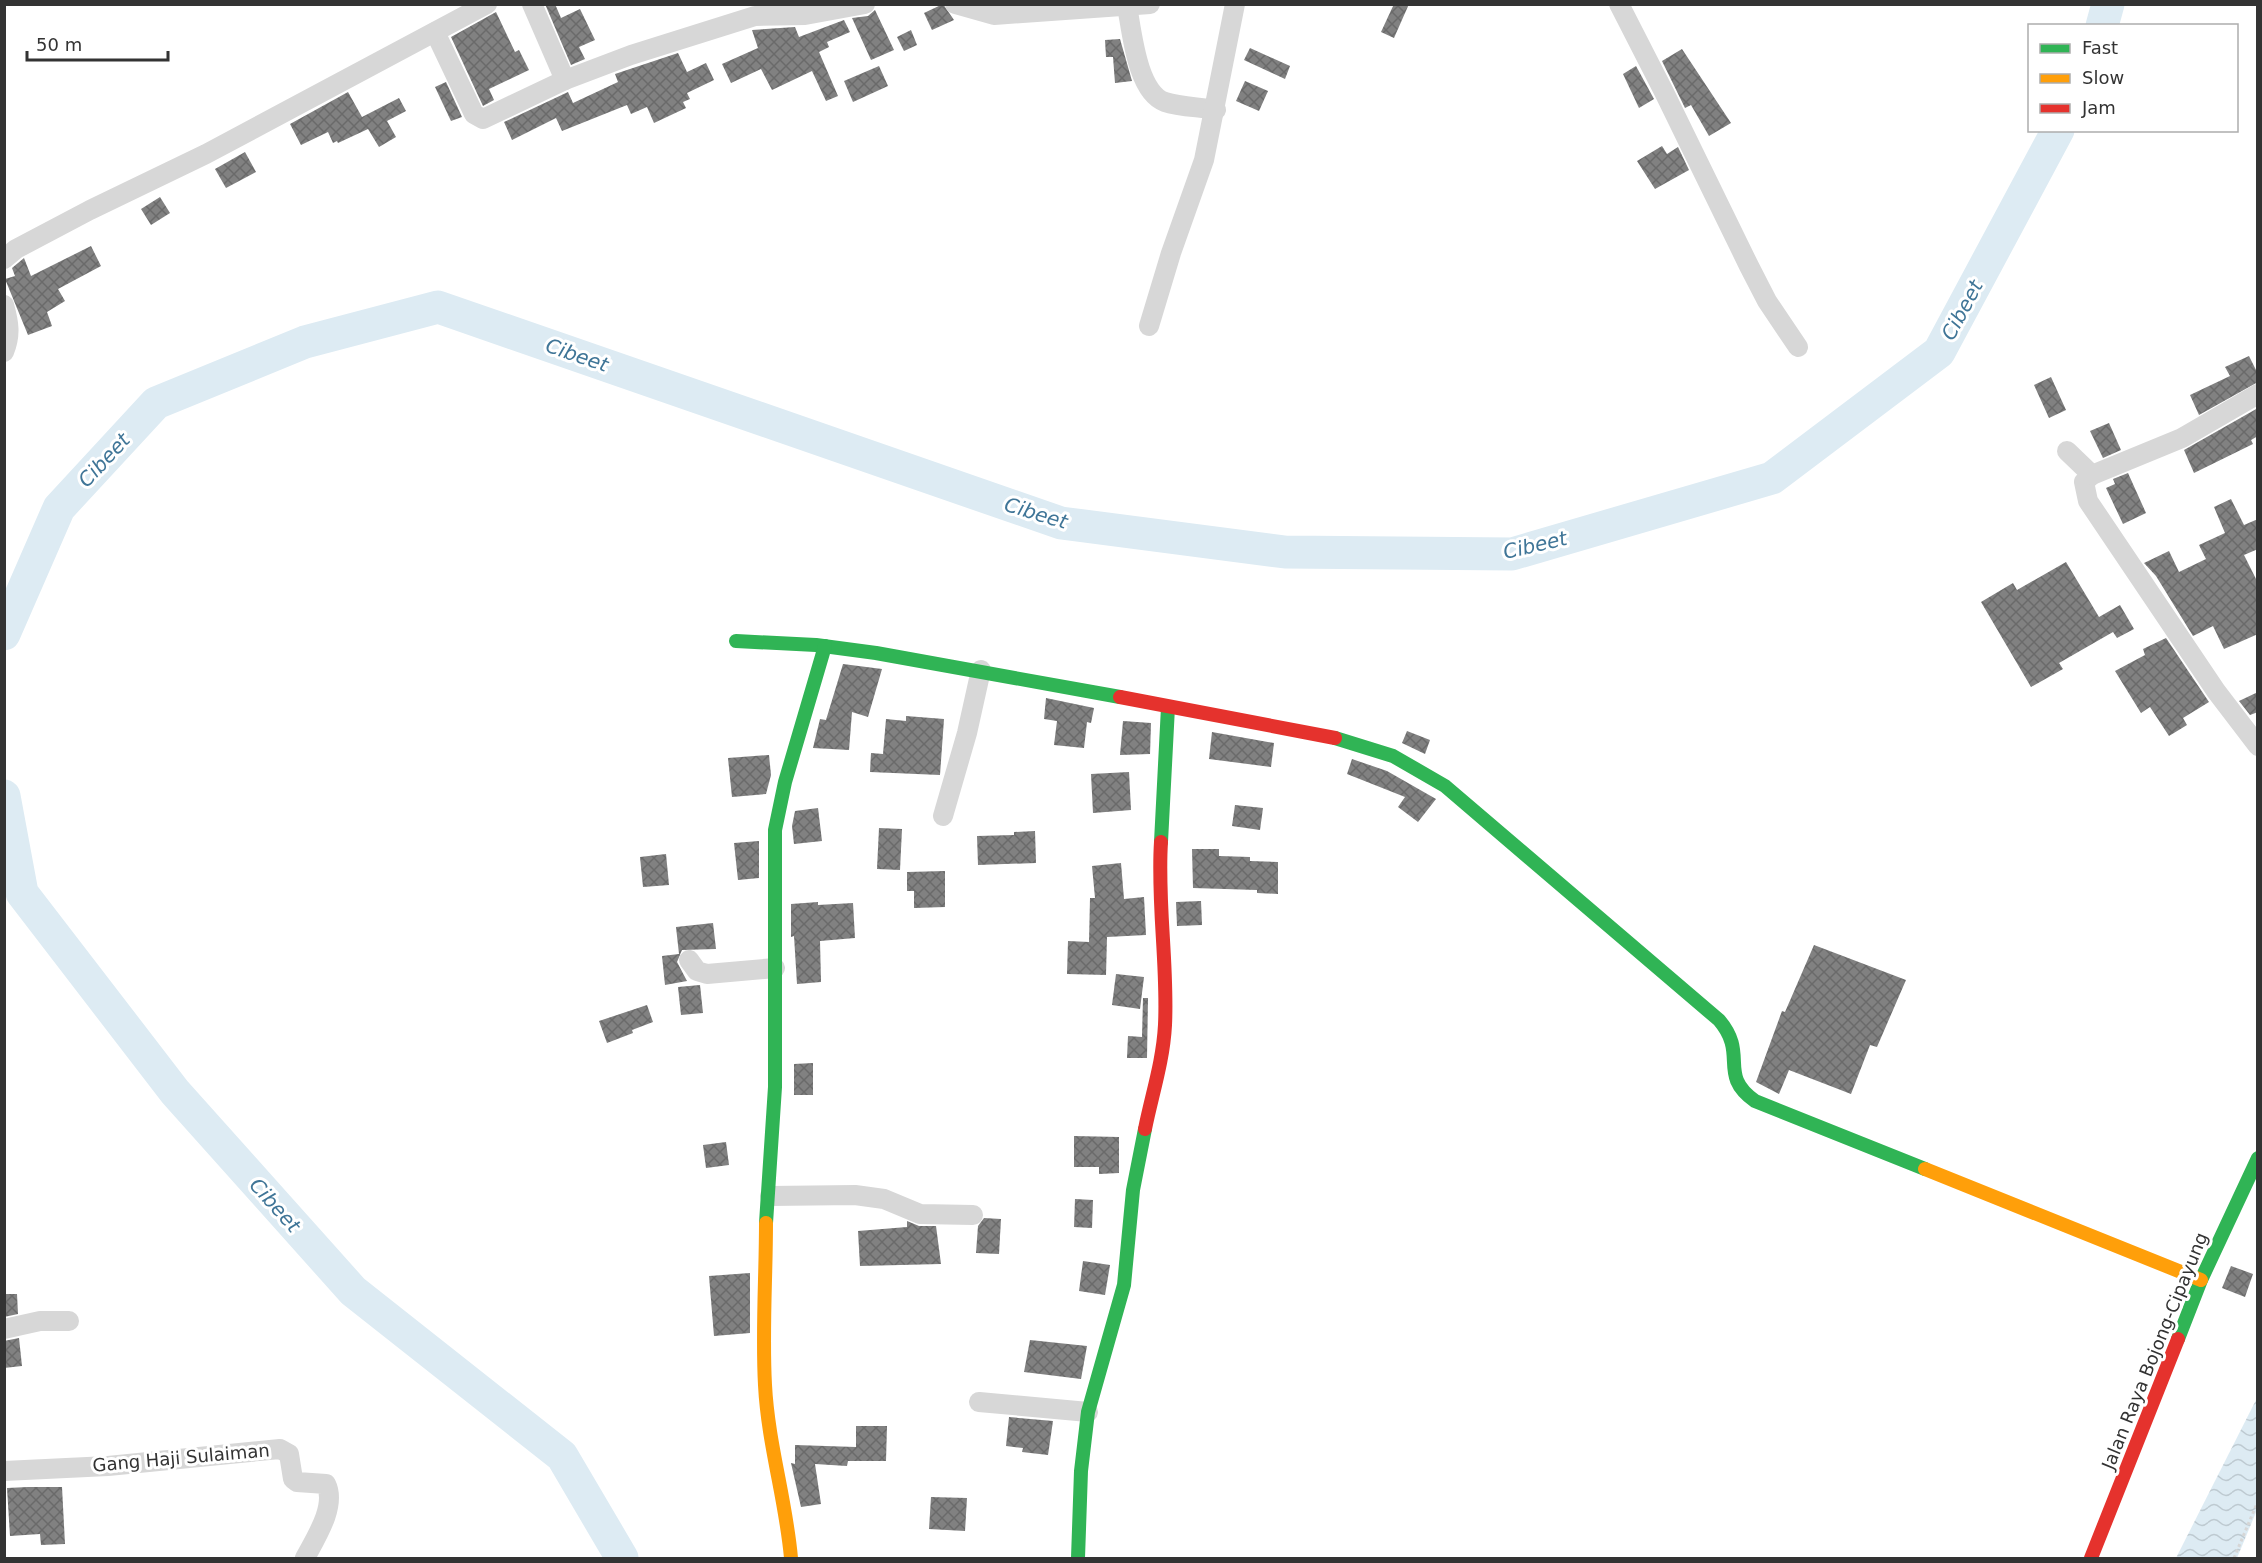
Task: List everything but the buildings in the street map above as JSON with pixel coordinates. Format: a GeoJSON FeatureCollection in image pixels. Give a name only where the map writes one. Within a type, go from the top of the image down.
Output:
{"type":"FeatureCollection","features":[{"type":"Feature","properties":{"kind":"street"},"geometry":{"type":"LineString","coordinates":[[4,259],[16,249],[90,210],[206,154],[488,4]]}},
{"type":"Feature","properties":{"kind":"street"},"geometry":{"type":"LineString","coordinates":[[532,4],[566,80]]}},
{"type":"Feature","properties":{"kind":"street"},"geometry":{"type":"LineString","coordinates":[[435,32],[477,118],[483,119],[566,80],[754,10],[805,15],[865,4]]}},
{"type":"Feature","properties":{"kind":"street"},"geometry":{"type":"LineString","coordinates":[[955,4],[994,15],[1150,4]]}},
{"type":"Feature","properties":{"kind":"street"},"geometry":{"type":"LineString","coordinates":[[1149,326],[1171,253],[1204,160],[1216,110],[1235,4]]}},
{"type":"Feature","properties":{"kind":"street"},"geometry":{"type":"LineString","coordinates":[[1619,4],[1767,301],[1798,347]]}},
{"type":"Feature","properties":{"kind":"street"},"geometry":{"type":"LineString","coordinates":[[1127,6],[1139,63],[1150,92],[1164,102],[1216,110]]}},
{"type":"Feature","properties":{"kind":"street"},"geometry":{"type":"LineString","coordinates":[[4,305],[10,325],[10,338],[4,352]]}},
{"type":"Feature","properties":{"kind":"street"},"geometry":{"type":"LineString","coordinates":[[2258,394],[2182,438],[2092,475],[2084,482],[2088,501],[2216,691],[2258,746]]}},
{"type":"Feature","properties":{"kind":"street"},"geometry":{"type":"LineString","coordinates":[[2067,451],[2092,475]]}},
{"type":"Feature","properties":{"kind":"street"},"geometry":{"type":"LineString","coordinates":[[736,641],[825,646],[981,670],[1385,751],[1423,769],[1719,1020],[1734,1043],[1733,1080],[1741,1092],[1755,1101],[2201,1280]]}},
{"type":"Feature","properties":{"kind":"street"},"geometry":{"type":"LineString","coordinates":[[791,1558],[788,1522],[773,1456],[765,1385],[765,1250],[775,1087],[776,830],[784,782],[825,646]]}},
{"type":"Feature","properties":{"kind":"street"},"geometry":{"type":"LineString","coordinates":[[943,816],[968,734],[981,670]]}},
{"type":"Feature","properties":{"kind":"street"},"geometry":{"type":"LineString","coordinates":[[1078,1558],[1082,1472],[1088,1412],[1124,1285],[1133,1190],[1147,1120],[1162,1063],[1165,1022],[1159,868],[1168,707]]}},
{"type":"Feature","properties":{"kind":"street"},"geometry":{"type":"LineString","coordinates":[[689,960],[697,971],[707,974],[775,968]]}},
{"type":"Feature","properties":{"kind":"street","name":"Jalan Raya Bojong-Cipayung"},"geometry":{"type":"LineString","coordinates":[[2091,1558],[2201,1280],[2258,1158]]}},
{"type":"Feature","properties":{"kind":"street"},"geometry":{"type":"LineString","coordinates":[[770,1196],[855,1196],[884,1199],[920,1214],[973,1215]]}},
{"type":"Feature","properties":{"kind":"street"},"geometry":{"type":"LineString","coordinates":[[4,1329],[40,1321],[69,1321]]}},
{"type":"Feature","properties":{"kind":"street"},"geometry":{"type":"LineString","coordinates":[[979,1402],[1088,1412]]}},
{"type":"Feature","properties":{"kind":"street","name":"Gang Haji Sulaiman"},"geometry":{"type":"LineString","coordinates":[[4,1471],[108,1466],[280,1449],[289,1454],[293,1479],[297,1482],[327,1486],[327,1508],[320,1531],[305,1558]]}},
{"type":"Feature","properties":{"kind":"path"},"geometry":{"type":"LineString","coordinates":[[2235,1558],[2258,1500]]}},
{"type":"Feature","properties":{"kind":"water"},"geometry":{"type":"Polygon","coordinates":[[[2257,1398],[2257,1510],[2237,1558],[2176,1558],[2257,1398]]]}},
{"type":"Feature","properties":{"kind":"waterway","name":"Cibeet"},"geometry":{"type":"LineString","coordinates":[[2103,24],[2108,4]]}},
{"type":"Feature","properties":{"kind":"waterway","name":"Cibeet"},"geometry":{"type":"LineString","coordinates":[[4,634],[59,508],[156,403],[305,342],[438,307],[1061,523],[1285,552],[1512,554],[1772,478],[1939,352],[2057,132]]}},
{"type":"Feature","properties":{"kind":"waterway","name":"Cibeet"},"geometry":{"type":"LineString","coordinates":[[4,796],[22,893],[175,1092],[353,1291],[562,1456],[622,1558]]}},
{"type":"Feature","properties":{"kind":"traffic: fast"},"geometry":{"type":"LineString","coordinates":[[736,641],[816,645],[876,653],[1120,697]]}},
{"type":"Feature","properties":{"kind":"traffic: fast"},"geometry":{"type":"LineString","coordinates":[[766,1223],[775,1087],[775,830],[785,782],[825,646]]}},
{"type":"Feature","properties":{"kind":"traffic: fast"},"geometry":{"type":"LineString","coordinates":[[1161,842],[1168,707]]}},
{"type":"Feature","properties":{"kind":"traffic: fast"},"geometry":{"type":"LineString","coordinates":[[1335,738],[1393,756],[1445,786],[1719,1020],[1728,1032],[1732,1044],[1738,1082],[1755,1101],[1925,1169]]}},
{"type":"Feature","properties":{"kind":"traffic: fast"},"geometry":{"type":"LineString","coordinates":[[1078,1558],[1081,1471],[1088,1412],[1124,1285],[1133,1190],[1145,1129]]}},
{"type":"Feature","properties":{"kind":"traffic: fast"},"geometry":{"type":"LineString","coordinates":[[2178,1339],[2201,1280],[2258,1158]]}},
{"type":"Feature","properties":{"kind":"traffic: slow"},"geometry":{"type":"LineString","coordinates":[[1925,1169],[2201,1280]]}},
{"type":"Feature","properties":{"kind":"traffic: slow"},"geometry":{"type":"LineString","coordinates":[[766,1223],[765,1385],[791,1558]]}},
{"type":"Feature","properties":{"kind":"traffic: jam"},"geometry":{"type":"LineString","coordinates":[[1120,697],[1335,738]]}},
{"type":"Feature","properties":{"kind":"traffic: jam"},"geometry":{"type":"LineString","coordinates":[[1145,1129],[1160,1065],[1165,1025],[1166,1002],[1160,888],[1161,842]]}},
{"type":"Feature","properties":{"kind":"traffic: jam"},"geometry":{"type":"LineString","coordinates":[[2091,1558],[2178,1339]]}}]}
